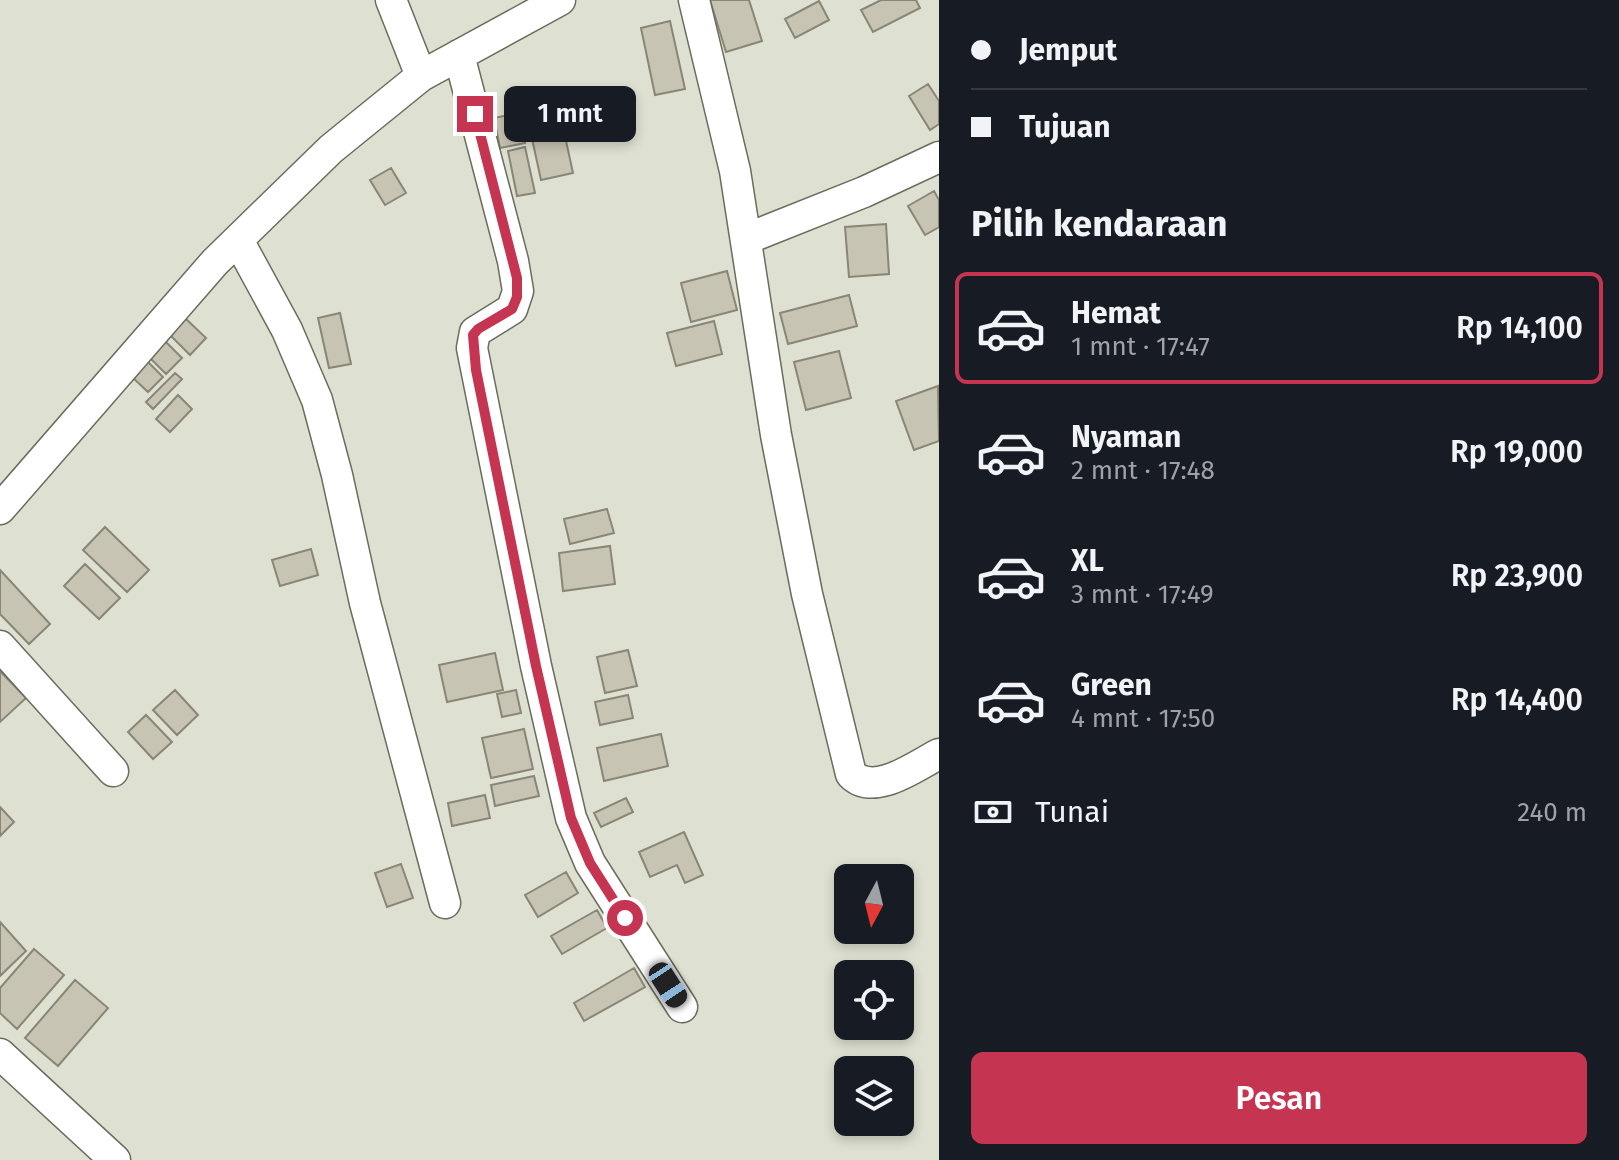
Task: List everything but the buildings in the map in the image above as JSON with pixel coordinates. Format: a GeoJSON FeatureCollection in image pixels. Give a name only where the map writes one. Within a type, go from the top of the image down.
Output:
{"type":"FeatureCollection","features":[{"type":"Feature","properties":{"kind":"street"},"geometry":{"type":"LineString","coordinates":[[391,0],[421,76]]}},
{"type":"Feature","properties":{"kind":"street"},"geometry":{"type":"LineString","coordinates":[[0,509],[215,262],[331,149],[421,76],[560,0]]}},
{"type":"Feature","properties":{"kind":"street"},"geometry":{"type":"LineString","coordinates":[[694,0],[735,171],[776,435],[807,594],[851,774],[863,782],[880,782],[939,754]]}},
{"type":"Feature","properties":{"kind":"street"},"geometry":{"type":"LineString","coordinates":[[459,55],[510,247],[518,291],[512,309],[475,332],[472,348],[562,785],[571,818],[590,863],[682,1007]]}},
{"type":"Feature","properties":{"kind":"street"},"geometry":{"type":"LineString","coordinates":[[746,239],[864,192],[939,157]]}},
{"type":"Feature","properties":{"kind":"street"},"geometry":{"type":"LineString","coordinates":[[238,240],[287,330],[317,400],[365,603],[445,903]]}},
{"type":"Feature","properties":{"kind":"street"},"geometry":{"type":"LineString","coordinates":[[0,646],[113,771]]}},
{"type":"Feature","properties":{"kind":"street"},"geometry":{"type":"LineString","coordinates":[[0,1054],[115,1160]]}},
{"type":"Feature","properties":{"kind":"route"},"geometry":{"type":"LineString","coordinates":[[475,114],[518,291],[516,303],[506,315],[491,321],[473,335],[476,370],[562,785],[571,818],[590,863],[625,918]]}}]}
